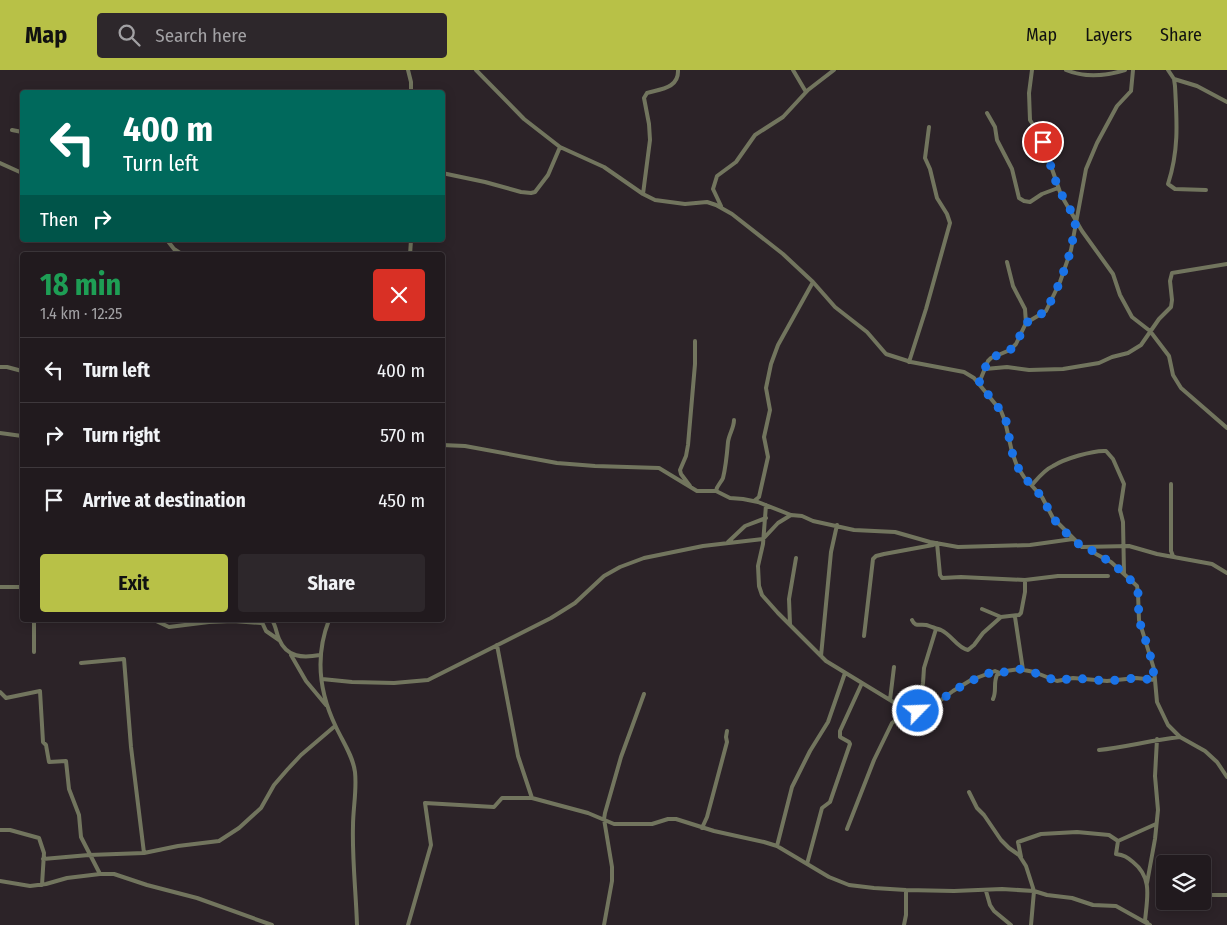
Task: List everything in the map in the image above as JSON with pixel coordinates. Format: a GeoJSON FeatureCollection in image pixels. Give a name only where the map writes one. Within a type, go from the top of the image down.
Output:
{"type":"FeatureCollection","features":[{"type":"Feature","properties":{"kind":"street"},"geometry":{"type":"LineString","coordinates":[[408,70],[411,90]]}},
{"type":"Feature","properties":{"kind":"street"},"geometry":{"type":"LineString","coordinates":[[476,70],[524,119],[560,148],[604,167],[655,200],[685,204],[707,202],[722,208],[762,236],[814,282],[835,307],[867,332],[886,354],[909,362],[964,372],[974,378],[1001,411],[1006,421],[1012,452],[1017,466],[1024,477],[1042,497],[1053,518],[1082,547],[1124,546],[1140,548],[1157,554],[1212,564],[1227,573]]}},
{"type":"Feature","properties":{"kind":"street"},"geometry":{"type":"LineString","coordinates":[[643,194],[650,140],[644,98],[647,93],[666,88],[675,82],[678,78],[678,70]]}},
{"type":"Feature","properties":{"kind":"street"},"geometry":{"type":"LineString","coordinates":[[794,70],[806,92]]}},
{"type":"Feature","properties":{"kind":"street"},"geometry":{"type":"LineString","coordinates":[[722,208],[713,190],[717,176],[736,162],[755,135],[783,117],[806,92],[834,70]]}},
{"type":"Feature","properties":{"kind":"street"},"geometry":{"type":"LineString","coordinates":[[1032,70],[1029,93],[1030,120],[1041,137],[1058,188],[1076,220],[1113,274],[1120,295],[1132,317],[1150,331],[1169,356],[1173,375],[1181,388],[1189,397],[1210,412],[1227,428]]}},
{"type":"Feature","properties":{"kind":"street"},"geometry":{"type":"LineString","coordinates":[[1066,70],[1104,76],[1125,70]]}},
{"type":"Feature","properties":{"kind":"street"},"geometry":{"type":"LineString","coordinates":[[1026,323],[1046,311],[1060,282],[1071,250],[1086,169],[1097,143],[1117,106],[1131,91],[1133,70]]}},
{"type":"Feature","properties":{"kind":"street"},"geometry":{"type":"LineString","coordinates":[[1168,70],[1174,79],[1177,144],[1174,168],[1168,184],[1175,189],[1206,190]]}},
{"type":"Feature","properties":{"kind":"street"},"geometry":{"type":"LineString","coordinates":[[1174,79],[1197,86],[1227,102]]}},
{"type":"Feature","properties":{"kind":"street"},"geometry":{"type":"LineString","coordinates":[[987,113],[995,127],[998,140],[1012,169],[1019,198],[1030,202],[1042,194],[1058,188]]}},
{"type":"Feature","properties":{"kind":"street"},"geometry":{"type":"LineString","coordinates":[[909,362],[950,223],[937,198],[930,169],[925,158],[930,127]]}},
{"type":"Feature","properties":{"kind":"street"},"geometry":{"type":"LineString","coordinates":[[12,130],[20,132]]}},
{"type":"Feature","properties":{"kind":"street"},"geometry":{"type":"LineString","coordinates":[[445,175],[531,193],[535,192],[548,175],[560,148]]}},
{"type":"Feature","properties":{"kind":"street"},"geometry":{"type":"LineString","coordinates":[[0,163],[20,172]]}},
{"type":"Feature","properties":{"kind":"street"},"geometry":{"type":"LineString","coordinates":[[169,242],[178,252]]}},
{"type":"Feature","properties":{"kind":"street"},"geometry":{"type":"LineString","coordinates":[[979,383],[986,364],[991,358],[1010,350],[1016,344],[1026,323],[1025,309],[1013,286],[1007,262]]}},
{"type":"Feature","properties":{"kind":"street"},"geometry":{"type":"LineString","coordinates":[[985,369],[1007,367],[1029,370],[1063,369],[1099,363],[1112,356],[1133,350],[1141,345],[1158,319],[1171,308],[1170,280],[1172,273],[1227,264]]}},
{"type":"Feature","properties":{"kind":"street"},"geometry":{"type":"LineString","coordinates":[[754,501],[759,497],[768,457],[764,437],[770,410],[766,388],[771,364],[778,345],[814,282]]}},
{"type":"Feature","properties":{"kind":"street"},"geometry":{"type":"LineString","coordinates":[[692,488],[680,470],[688,445],[695,364],[695,341]]}},
{"type":"Feature","properties":{"kind":"street"},"geometry":{"type":"LineString","coordinates":[[0,367],[20,370]]}},
{"type":"Feature","properties":{"kind":"street"},"geometry":{"type":"LineString","coordinates":[[716,491],[717,485],[722,481],[730,434],[734,428],[734,420]]}},
{"type":"Feature","properties":{"kind":"street"},"geometry":{"type":"LineString","coordinates":[[0,433],[20,436]]}},
{"type":"Feature","properties":{"kind":"street"},"geometry":{"type":"LineString","coordinates":[[445,445],[465,446],[557,463],[659,468],[702,492],[716,491],[730,498],[754,501],[791,515],[863,531],[896,532],[958,547],[1030,545],[1074,539]]}},
{"type":"Feature","properties":{"kind":"street"},"geometry":{"type":"LineString","coordinates":[[1032,485],[1053,465],[1087,454],[1106,451],[1113,459],[1124,484],[1120,510],[1123,522],[1124,573]]}},
{"type":"Feature","properties":{"kind":"street"},"geometry":{"type":"LineString","coordinates":[[1172,484],[1170,551],[1172,556],[1178,558]]}},
{"type":"Feature","properties":{"kind":"street"},"geometry":{"type":"LineString","coordinates":[[766,505],[766,518],[758,566],[759,586],[762,595],[821,656],[845,674],[908,711],[929,709],[971,680],[995,671],[1000,673],[1023,670],[1057,681],[1073,678],[1107,681],[1136,678],[1155,680]]}},
{"type":"Feature","properties":{"kind":"street"},"geometry":{"type":"LineString","coordinates":[[322,679],[394,683],[428,680],[567,609],[604,576],[620,567],[644,558],[703,546],[763,539],[778,523],[791,515]]}},
{"type":"Feature","properties":{"kind":"street"},"geometry":{"type":"LineString","coordinates":[[728,542],[745,526],[766,518]]}},
{"type":"Feature","properties":{"kind":"street"},"geometry":{"type":"LineString","coordinates":[[821,656],[831,552],[837,525]]}},
{"type":"Feature","properties":{"kind":"street"},"geometry":{"type":"LineString","coordinates":[[937,542],[940,575],[942,578],[962,576],[1025,580],[1058,576],[1108,576]]}},
{"type":"Feature","properties":{"kind":"street"},"geometry":{"type":"LineString","coordinates":[[864,636],[873,559],[876,556],[932,545],[937,542]]}},
{"type":"Feature","properties":{"kind":"street"},"geometry":{"type":"LineString","coordinates":[[1088,547],[1111,562],[1137,586],[1139,620],[1152,662],[1157,702],[1168,725],[1180,737],[1205,750],[1217,762],[1227,777]]}},
{"type":"Feature","properties":{"kind":"street"},"geometry":{"type":"LineString","coordinates":[[790,624],[789,599],[796,558]]}},
{"type":"Feature","properties":{"kind":"street"},"geometry":{"type":"LineString","coordinates":[[982,609],[1001,617],[1015,617],[1021,613],[1025,580]]}},
{"type":"Feature","properties":{"kind":"street"},"geometry":{"type":"LineString","coordinates":[[0,587],[20,587]]}},
{"type":"Feature","properties":{"kind":"street"},"geometry":{"type":"LineString","coordinates":[[912,620],[918,625],[923,624],[945,632],[962,648],[968,650],[1001,617]]}},
{"type":"Feature","properties":{"kind":"street"},"geometry":{"type":"LineString","coordinates":[[1015,617],[1023,670]]}},
{"type":"Feature","properties":{"kind":"street"},"geometry":{"type":"LineString","coordinates":[[34,622],[34,652]]}},
{"type":"Feature","properties":{"kind":"street"},"geometry":{"type":"LineString","coordinates":[[158,622],[169,627],[209,622]]}},
{"type":"Feature","properties":{"kind":"street"},"geometry":{"type":"LineString","coordinates":[[262,622],[266,630],[279,640],[290,654],[306,681],[327,707]]}},
{"type":"Feature","properties":{"kind":"street"},"geometry":{"type":"LineString","coordinates":[[273,622],[279,640]]}},
{"type":"Feature","properties":{"kind":"street"},"geometry":{"type":"LineString","coordinates":[[328,622],[320,656],[323,694],[355,770],[356,781],[352,826],[357,925]]}},
{"type":"Feature","properties":{"kind":"street"},"geometry":{"type":"LineString","coordinates":[[918,711],[924,668],[936,629]]}},
{"type":"Feature","properties":{"kind":"street"},"geometry":{"type":"LineString","coordinates":[[497,645],[518,756],[532,798]]}},
{"type":"Feature","properties":{"kind":"street"},"geometry":{"type":"LineString","coordinates":[[290,654],[305,658],[320,656]]}},
{"type":"Feature","properties":{"kind":"street"},"geometry":{"type":"LineString","coordinates":[[82,663],[124,659],[131,747],[144,853]]}},
{"type":"Feature","properties":{"kind":"street"},"geometry":{"type":"LineString","coordinates":[[890,700],[894,668]]}},
{"type":"Feature","properties":{"kind":"street"},"geometry":{"type":"LineString","coordinates":[[993,699],[996,691],[996,677],[1000,673]]}},
{"type":"Feature","properties":{"kind":"street"},"geometry":{"type":"LineString","coordinates":[[777,846],[792,787],[810,751],[828,722],[845,674]]}},
{"type":"Feature","properties":{"kind":"street"},"geometry":{"type":"LineString","coordinates":[[807,864],[822,808],[830,802],[850,744],[850,742],[840,737],[840,732],[862,683]]}},
{"type":"Feature","properties":{"kind":"street"},"geometry":{"type":"LineString","coordinates":[[0,692],[6,698],[40,692],[43,742],[46,745],[49,762],[66,761],[70,789],[79,815],[81,838],[100,874]]}},
{"type":"Feature","properties":{"kind":"street"},"geometry":{"type":"LineString","coordinates":[[604,925],[612,880],[612,868],[604,819],[621,757],[644,694]]}},
{"type":"Feature","properties":{"kind":"street"},"geometry":{"type":"LineString","coordinates":[[847,829],[884,736],[892,723],[908,711]]}},
{"type":"Feature","properties":{"kind":"street"},"geometry":{"type":"LineString","coordinates":[[43,859],[144,853],[178,846],[219,841],[240,828],[261,808],[274,785],[301,755],[335,726]]}},
{"type":"Feature","properties":{"kind":"street"},"geometry":{"type":"LineString","coordinates":[[702,828],[707,817],[727,742],[727,731]]}},
{"type":"Feature","properties":{"kind":"street"},"geometry":{"type":"LineString","coordinates":[[1099,750],[1124,748],[1157,739],[1180,737]]}},
{"type":"Feature","properties":{"kind":"street"},"geometry":{"type":"LineString","coordinates":[[1148,924],[1145,921],[1147,883],[1153,855],[1158,810],[1155,776],[1157,739]]}},
{"type":"Feature","properties":{"kind":"street"},"geometry":{"type":"LineString","coordinates":[[969,792],[977,808],[1001,840],[1022,859]]}},
{"type":"Feature","properties":{"kind":"street"},"geometry":{"type":"LineString","coordinates":[[408,925],[431,845],[425,803],[494,807],[502,798],[532,798],[588,813],[614,824],[652,824],[676,818],[702,828],[777,846],[839,882],[874,888],[906,890],[1034,891],[1047,895],[1072,898],[1094,905],[1116,906],[1148,924]]}},
{"type":"Feature","properties":{"kind":"street"},"geometry":{"type":"LineString","coordinates":[[1118,840],[1156,824]]}},
{"type":"Feature","properties":{"kind":"street"},"geometry":{"type":"LineString","coordinates":[[0,830],[10,830],[40,838],[44,853],[42,885]]}},
{"type":"Feature","properties":{"kind":"street"},"geometry":{"type":"LineString","coordinates":[[1032,925],[1034,891],[1018,842],[1041,834],[1091,832],[1109,835],[1118,840]]}},
{"type":"Feature","properties":{"kind":"street"},"geometry":{"type":"LineString","coordinates":[[1118,840],[1116,854],[1125,855],[1141,869],[1147,883]]}},
{"type":"Feature","properties":{"kind":"street"},"geometry":{"type":"LineString","coordinates":[[0,881],[19,885],[42,885],[67,878],[114,874],[147,885],[198,898],[272,925]]}},
{"type":"Feature","properties":{"kind":"street"},"geometry":{"type":"LineString","coordinates":[[904,925],[906,890]]}},
{"type":"Feature","properties":{"kind":"street"},"geometry":{"type":"LineString","coordinates":[[986,891],[994,911],[1011,925]]}},
{"type":"Feature","properties":{"kind":"street"},"geometry":{"type":"LineString","coordinates":[[1211,895],[1227,895]]}},
{"type":"Feature","properties":{"kind":"route"},"geometry":{"type":"LineString","coordinates":[[918,711],[929,709],[971,680],[995,671],[1000,673],[1019,669],[1027,670],[1057,681],[1073,678],[1107,681],[1136,678],[1155,680],[1154,669],[1139,620],[1137,586],[1122,570],[1111,562],[1088,547],[1082,547],[1053,518],[1042,497],[1017,466],[1012,452],[1006,421],[996,403],[979,383],[988,361],[1010,350],[1021,336],[1026,323],[1046,311],[1060,282],[1071,250],[1076,220],[1058,188],[1043,142]]}}]}
